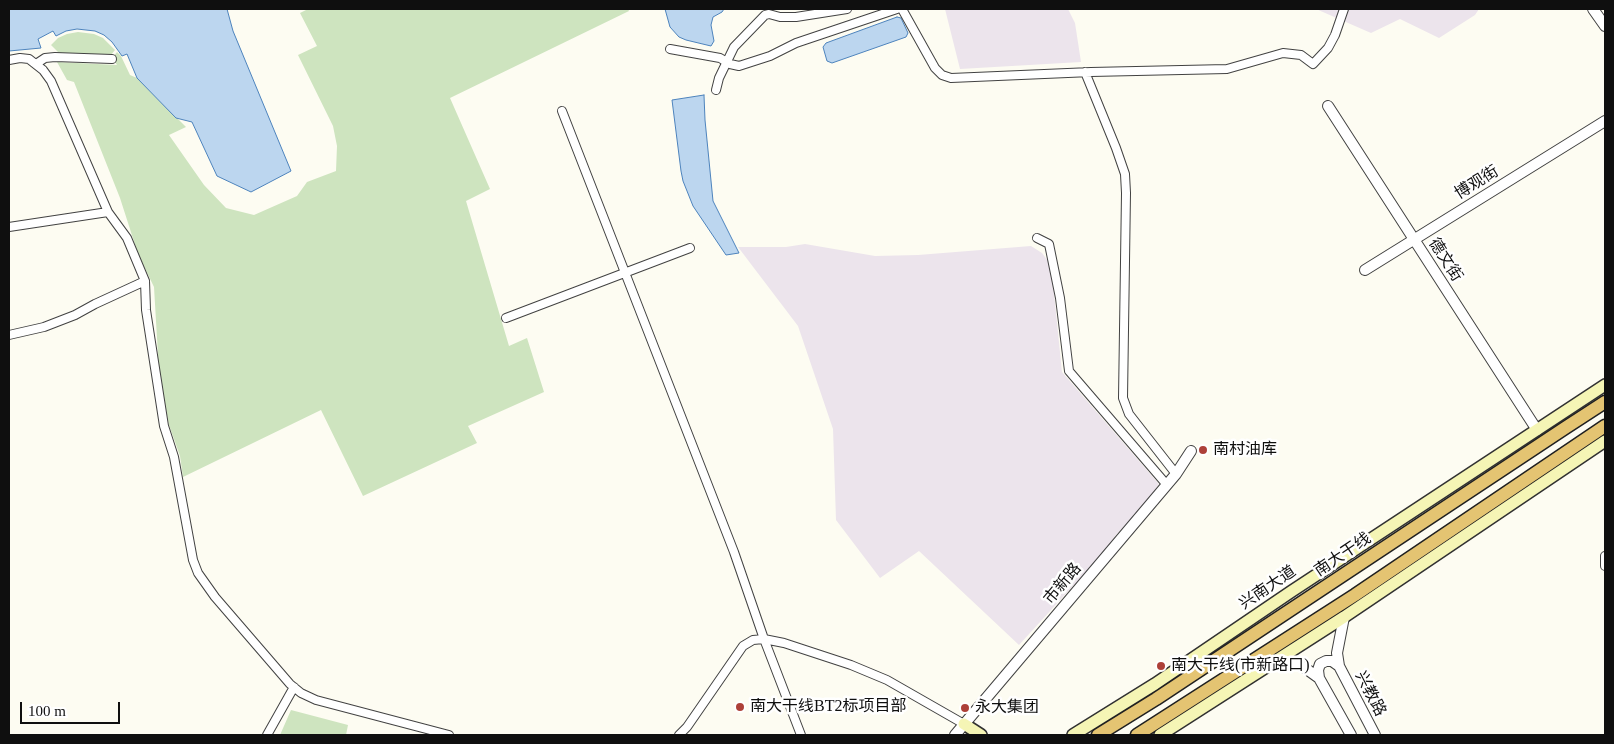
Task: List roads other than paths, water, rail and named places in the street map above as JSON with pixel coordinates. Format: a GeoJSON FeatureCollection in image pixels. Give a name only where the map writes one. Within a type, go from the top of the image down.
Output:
{"type":"FeatureCollection","features":[{"type":"Feature","properties":{"kind":"highway"},"geometry":{"type":"LineString","coordinates":[[1565,428],[1605,397]]}},
{"type":"Feature","properties":{"kind":"highway","name":"南大干线"},"geometry":{"type":"LineString","coordinates":[[1098,735],[1156,699],[1605,402]]}},
{"type":"Feature","properties":{"kind":"highway"},"geometry":{"type":"LineString","coordinates":[[1137,735],[1355,595],[1605,427]]}},
{"type":"Feature","properties":{"kind":"main road","name":"兴南大道"},"geometry":{"type":"LineString","coordinates":[[1073,735],[1155,684],[1292,591],[1605,385]]}},
{"type":"Feature","properties":{"kind":"main road"},"geometry":{"type":"LineString","coordinates":[[1160,735],[1344,617],[1605,441]]}},
{"type":"Feature","properties":{"kind":"main road"},"geometry":{"type":"LineString","coordinates":[[964,724],[981,735]]}},
{"type":"Feature","properties":{"kind":"street"},"geometry":{"type":"LineString","coordinates":[[716,90],[719,78],[734,46],[765,15],[796,18],[848,9]]}},
{"type":"Feature","properties":{"kind":"street"},"geometry":{"type":"LineString","coordinates":[[670,49],[720,58],[739,66],[770,56],[796,43],[897,9]]}},
{"type":"Feature","properties":{"kind":"street"},"geometry":{"type":"LineString","coordinates":[[902,9],[935,68],[942,75],[951,78],[1085,72],[1227,69],[1283,53],[1301,56],[1313,64],[1328,48],[1335,36],[1344,9]]}},
{"type":"Feature","properties":{"kind":"street"},"geometry":{"type":"LineString","coordinates":[[1593,9],[1605,26]]}},
{"type":"Feature","properties":{"kind":"street"},"geometry":{"type":"LineString","coordinates":[[36,64],[45,58],[54,57],[112,59]]}},
{"type":"Feature","properties":{"kind":"street"},"geometry":{"type":"LineString","coordinates":[[9,60],[29,59],[43,70],[51,80],[108,212],[127,238],[145,281],[146,310],[164,426],[174,457],[193,560],[198,573],[215,597],[301,693],[316,700],[449,735]]}},
{"type":"Feature","properties":{"kind":"street"},"geometry":{"type":"LineString","coordinates":[[1085,72],[1125,174],[1123,398],[1129,414],[1176,474]]}},
{"type":"Feature","properties":{"kind":"street","name":"德文街"},"geometry":{"type":"LineString","coordinates":[[1328,106],[1537,430]]}},
{"type":"Feature","properties":{"kind":"street"},"geometry":{"type":"LineString","coordinates":[[562,111],[734,552],[764,639],[801,735]]}},
{"type":"Feature","properties":{"kind":"street","name":"博观街"},"geometry":{"type":"LineString","coordinates":[[1365,270],[1605,121]]}},
{"type":"Feature","properties":{"kind":"street"},"geometry":{"type":"LineString","coordinates":[[9,228],[108,212]]}},
{"type":"Feature","properties":{"kind":"street"},"geometry":{"type":"LineString","coordinates":[[1037,238],[1049,244],[1060,298],[1069,371],[1167,485]]}},
{"type":"Feature","properties":{"kind":"street"},"geometry":{"type":"LineString","coordinates":[[506,318],[690,248]]}},
{"type":"Feature","properties":{"kind":"street"},"geometry":{"type":"LineString","coordinates":[[9,335],[44,327],[76,315],[94,304],[145,281]]}},
{"type":"Feature","properties":{"kind":"street","name":"市新路"},"geometry":{"type":"LineString","coordinates":[[954,735],[1167,485],[1191,451]]}},
{"type":"Feature","properties":{"kind":"street"},"geometry":{"type":"LineString","coordinates":[[1605,556],[1605,566]]}},
{"type":"Feature","properties":{"kind":"street"},"geometry":{"type":"LineString","coordinates":[[1339,666],[1337,653],[1344,617]]}},
{"type":"Feature","properties":{"kind":"street"},"geometry":{"type":"LineString","coordinates":[[679,735],[687,727],[743,646],[753,640],[764,639],[851,665],[887,680],[964,724]]}},
{"type":"Feature","properties":{"kind":"street"},"geometry":{"type":"LineString","coordinates":[[1339,666],[1332,661],[1326,660],[1320,664],[1318,670],[1320,678],[1350,735]]}},
{"type":"Feature","properties":{"kind":"street"},"geometry":{"type":"LineString","coordinates":[[1273,663],[1295,663],[1320,678]]}},
{"type":"Feature","properties":{"kind":"street","name":"兴教路"},"geometry":{"type":"LineString","coordinates":[[1339,666],[1375,735]]}},
{"type":"Feature","properties":{"kind":"street"},"geometry":{"type":"LineString","coordinates":[[268,735],[294,687]]}},
{"type":"Feature","properties":{"kind":"water"},"geometry":{"type":"Polygon","coordinates":[[[9,9],[227,9],[233,31],[291,171],[251,192],[217,176],[192,122],[176,118],[137,78],[127,54],[122,56],[112,42],[104,35],[95,31],[77,29],[66,31],[56,36],[53,31],[38,39],[41,48],[9,51],[9,9]]]}},
{"type":"Feature","properties":{"kind":"water"},"geometry":{"type":"Polygon","coordinates":[[[665,9],[724,9],[713,17],[711,25],[714,41],[711,46],[679,37],[670,27],[665,9]]]}},
{"type":"Feature","properties":{"kind":"water"},"geometry":{"type":"Polygon","coordinates":[[[897,17],[901,18],[908,33],[906,37],[832,63],[827,61],[823,47],[826,43],[897,17]]]}},
{"type":"Feature","properties":{"kind":"water"},"geometry":{"type":"Polygon","coordinates":[[[704,95],[713,201],[739,253],[726,255],[693,206],[683,181],[672,100],[704,95]]]}},
{"type":"Feature","properties":{"kind":"place","name":"南村油库"},"geometry":{"type":"Point","coordinates":[1203,450]}},
{"type":"Feature","properties":{"kind":"place","name":"南大干线(市新路口)"},"geometry":{"type":"Point","coordinates":[1161,666]}},
{"type":"Feature","properties":{"kind":"place","name":"南大干线BT2标项目部"},"geometry":{"type":"Point","coordinates":[740,707]}},
{"type":"Feature","properties":{"kind":"place","name":"永大集团"},"geometry":{"type":"Point","coordinates":[965,708]}}]}
